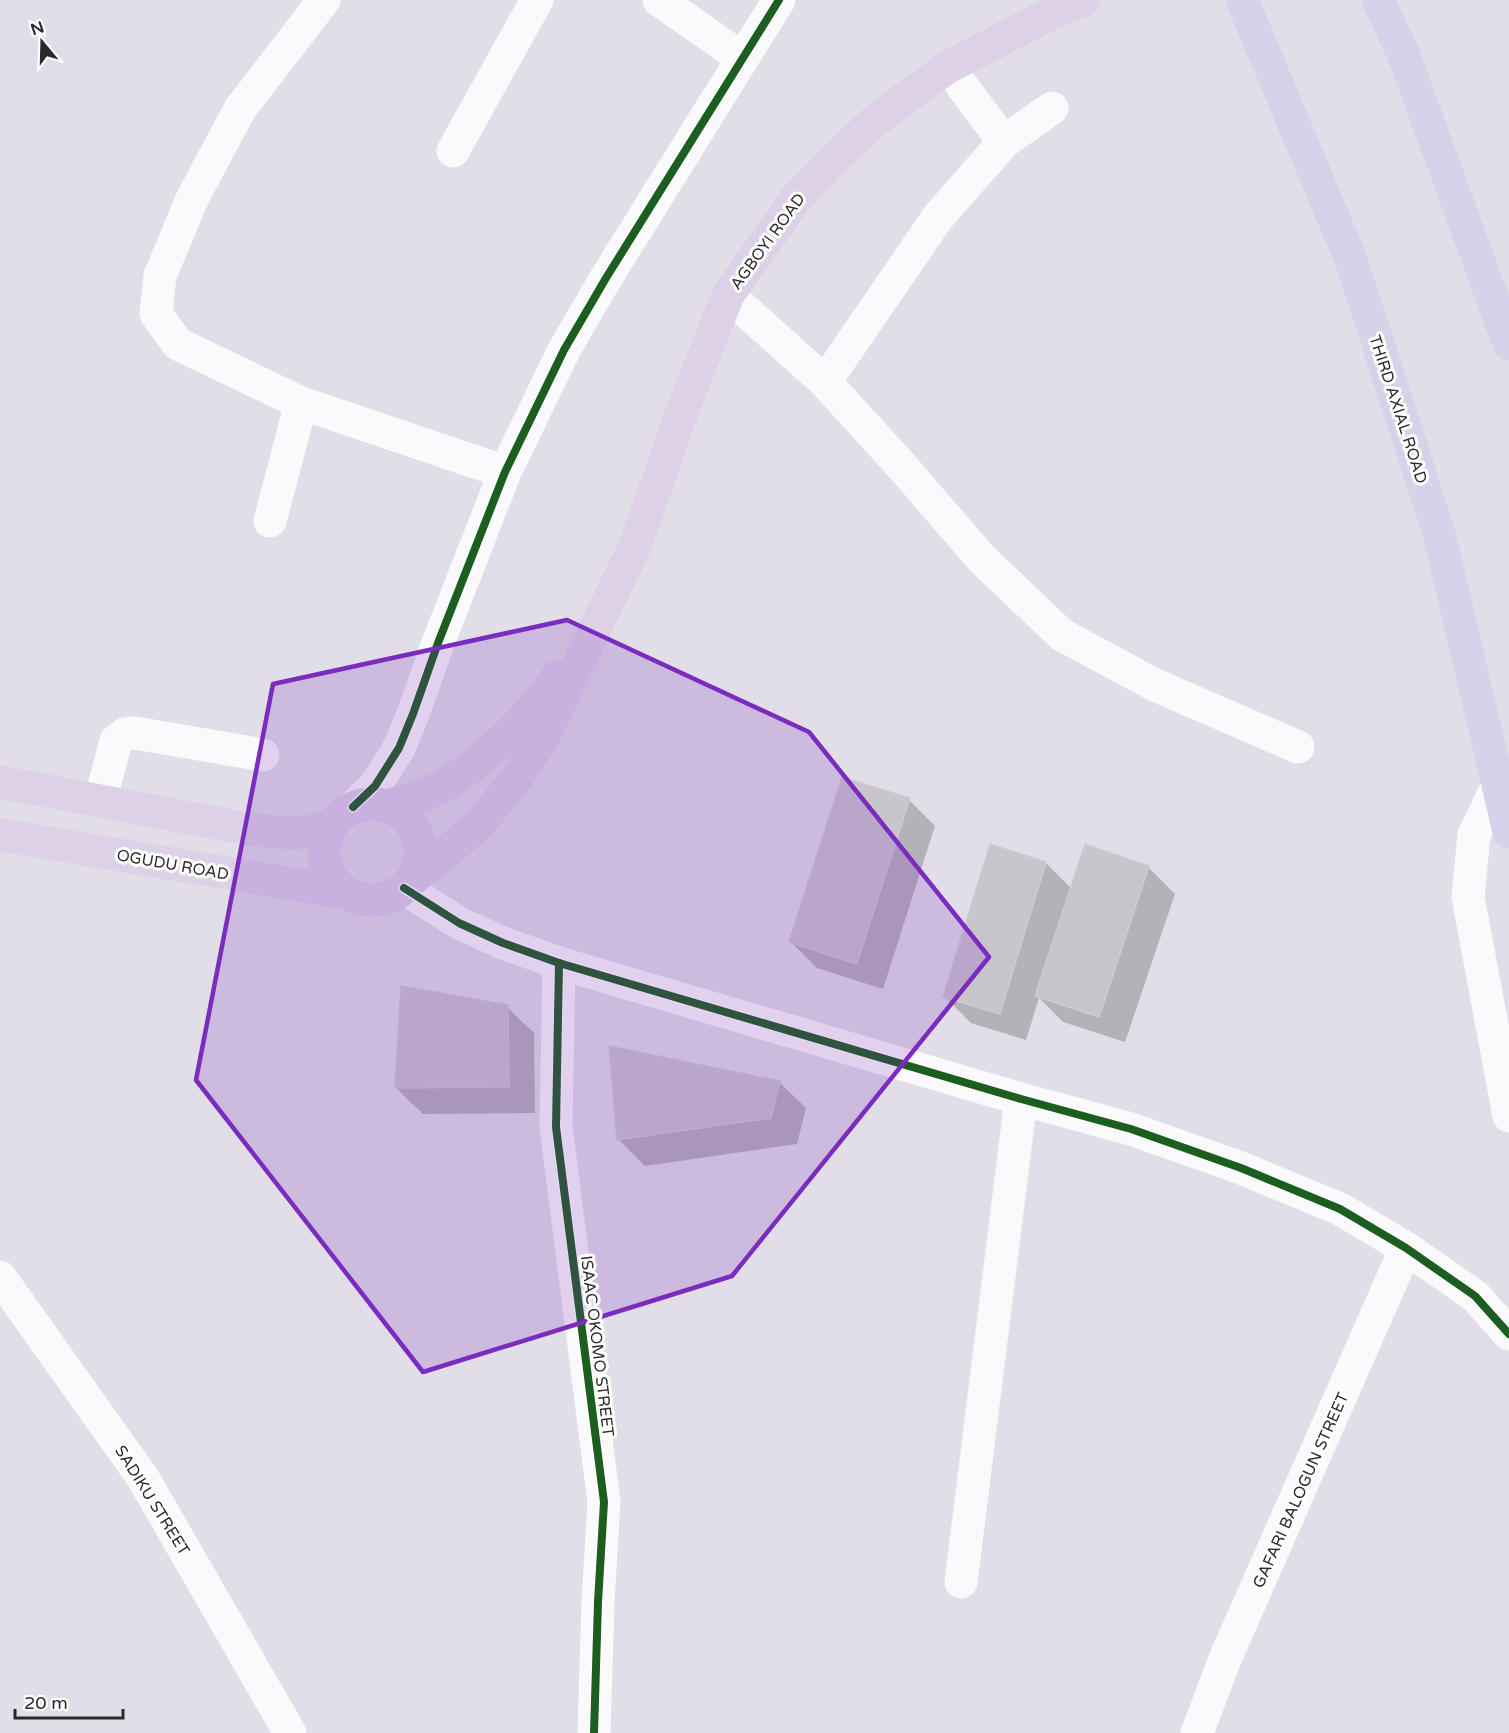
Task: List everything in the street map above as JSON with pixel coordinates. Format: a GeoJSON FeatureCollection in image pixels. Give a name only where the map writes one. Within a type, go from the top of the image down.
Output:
{"type":"FeatureCollection","features":[{"type":"Feature","properties":{"kind":"highway","name":"THIRD AXIAL ROAD"},"geometry":{"type":"LineString","coordinates":[[1242,0],[1351,260],[1439,533],[1509,832]]}},
{"type":"Feature","properties":{"kind":"highway"},"geometry":{"type":"LineString","coordinates":[[1378,0],[1402,53],[1509,344]]}},
{"type":"Feature","properties":{"kind":"main road","name":"AGBOYI ROAD"},"geometry":{"type":"LineString","coordinates":[[605,610],[635,546],[683,409],[728,295],[798,196],[878,119],[948,67],[1050,14],[1084,0]]}},
{"type":"Feature","properties":{"kind":"main road"},"geometry":{"type":"LineString","coordinates":[[387,806],[423,795],[481,760],[545,694],[605,610]]}},
{"type":"Feature","properties":{"kind":"main road"},"geometry":{"type":"LineString","coordinates":[[342,816],[325,841],[324,858],[328,874],[346,893],[362,899],[379,900],[396,895],[480,823],[514,782],[542,739],[605,610]]}},
{"type":"Feature","properties":{"kind":"main road"},"geometry":{"type":"LineString","coordinates":[[0,782],[248,830],[289,833],[310,832],[370,803],[387,806],[402,813],[414,826],[420,841],[421,853],[418,870],[408,883]]}},
{"type":"Feature","properties":{"kind":"main road","name":"OGUDU ROAD"},"geometry":{"type":"LineString","coordinates":[[0,835],[346,893]]}},
{"type":"Feature","properties":{"kind":"street"},"geometry":{"type":"LineString","coordinates":[[324,0],[240,109],[192,199],[160,276],[156,314],[178,344],[301,403],[505,472]]}},
{"type":"Feature","properties":{"kind":"street"},"geometry":{"type":"LineString","coordinates":[[453,150],[537,0]]}},
{"type":"Feature","properties":{"kind":"street"},"geometry":{"type":"LineString","coordinates":[[659,0],[742,58]]}},
{"type":"Feature","properties":{"kind":"street"},"geometry":{"type":"LineString","coordinates":[[342,816],[375,786],[399,748],[505,472],[564,350],[606,278],[779,0]]}},
{"type":"Feature","properties":{"kind":"street"},"geometry":{"type":"LineString","coordinates":[[948,67],[1004,142]]}},
{"type":"Feature","properties":{"kind":"street"},"geometry":{"type":"LineString","coordinates":[[825,382],[938,216],[1004,142],[1052,108]]}},
{"type":"Feature","properties":{"kind":"street"},"geometry":{"type":"LineString","coordinates":[[728,295],[825,382],[982,559],[1062,635],[1155,685],[1298,747]]}},
{"type":"Feature","properties":{"kind":"street"},"geometry":{"type":"LineString","coordinates":[[270,521],[301,403]]}},
{"type":"Feature","properties":{"kind":"street"},"geometry":{"type":"LineString","coordinates":[[100,801],[116,741],[125,734],[135,733],[263,755]]}},
{"type":"Feature","properties":{"kind":"street"},"geometry":{"type":"LineString","coordinates":[[1498,785],[1474,835],[1468,897],[1509,1116]]}},
{"type":"Feature","properties":{"kind":"street"},"geometry":{"type":"LineString","coordinates":[[408,883],[459,923],[503,943],[559,963],[1021,1099],[1131,1128],[1241,1168],[1340,1209],[1406,1248],[1475,1296],[1509,1334]]}},
{"type":"Feature","properties":{"kind":"street","name":"ISAAC OKOMO STREET"},"geometry":{"type":"LineString","coordinates":[[559,963],[556,1127],[604,1502],[594,1733]]}},
{"type":"Feature","properties":{"kind":"street"},"geometry":{"type":"LineString","coordinates":[[961,1582],[1021,1099]]}},
{"type":"Feature","properties":{"kind":"street","name":"GAFARI BALOGUN STREET"},"geometry":{"type":"LineString","coordinates":[[1197,1733],[1230,1648],[1406,1248]]}},
{"type":"Feature","properties":{"kind":"street","name":"SADIKU STREET"},"geometry":{"type":"LineString","coordinates":[[0,1277],[143,1478],[290,1733]]}},
{"type":"Feature","properties":{"kind":"highlighted area"},"geometry":{"type":"Polygon","coordinates":[[[567,620],[809,732],[989,957],[732,1276],[423,1372],[196,1080],[273,684],[567,620]]]}},
{"type":"Feature","properties":{"kind":"building"},"geometry":{"type":"Polygon","coordinates":[[[842,777],[910,798],[857,964],[789,942],[842,777]]]}},
{"type":"Feature","properties":{"kind":"building"},"geometry":{"type":"Polygon","coordinates":[[[990,844],[1046,862],[1000,1014],[943,997],[990,844]]]}},
{"type":"Feature","properties":{"kind":"building"},"geometry":{"type":"Polygon","coordinates":[[[1085,844],[1149,866],[1099,1017],[1035,996],[1085,844]]]}},
{"type":"Feature","properties":{"kind":"building"},"geometry":{"type":"Polygon","coordinates":[[[401,986],[508,1005],[509,1087],[395,1088],[401,986]]]}},
{"type":"Feature","properties":{"kind":"building"},"geometry":{"type":"Polygon","coordinates":[[[609,1046],[780,1081],[771,1118],[617,1140],[609,1046]]]}},
{"type":"Feature","properties":{"kind":"cycle path"},"geometry":{"type":"LineString","coordinates":[[353,807],[375,786],[399,748],[505,472],[564,350],[606,278],[779,0]]}},
{"type":"Feature","properties":{"kind":"cycle path"},"geometry":{"type":"LineString","coordinates":[[404,888],[459,923],[503,943],[559,963],[1021,1099],[1131,1129],[1241,1168],[1340,1209],[1406,1248],[1475,1296],[1509,1334]]}},
{"type":"Feature","properties":{"kind":"cycle path"},"geometry":{"type":"LineString","coordinates":[[559,963],[556,1127],[604,1502],[594,1733]]}}]}
